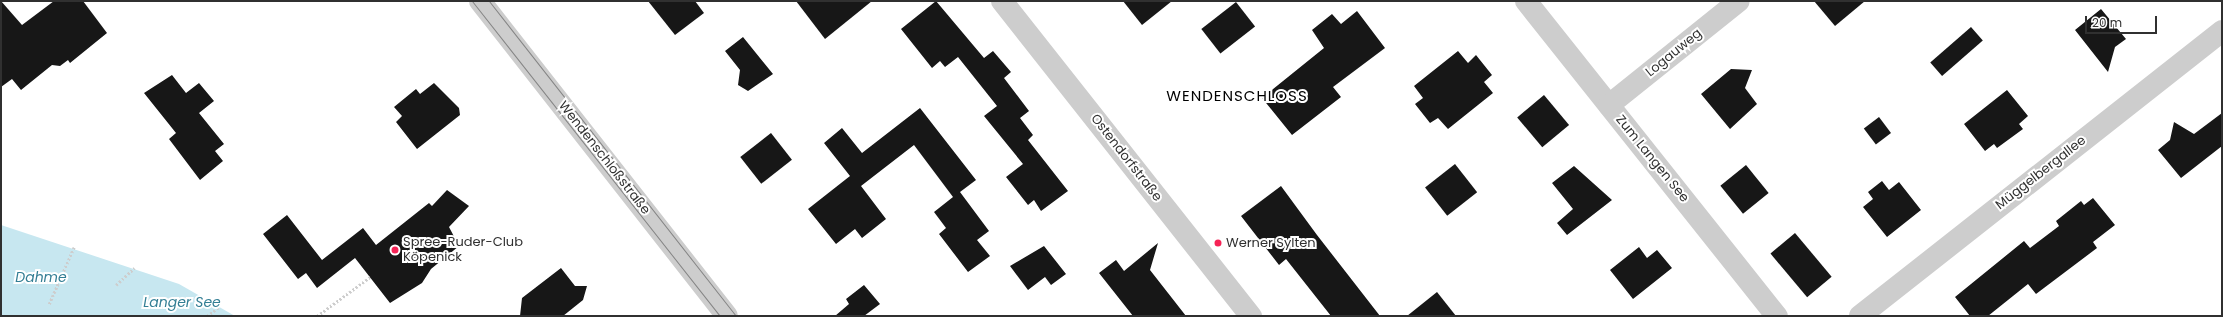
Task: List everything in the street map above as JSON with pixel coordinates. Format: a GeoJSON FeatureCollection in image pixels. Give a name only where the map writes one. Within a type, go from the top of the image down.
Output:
{"type":"FeatureCollection","features":[{"type":"Feature","properties":{"kind":"street","name":"Wendenschloßstraße"},"geometry":{"type":"LineString","coordinates":[[480,1],[727,316]]}},
{"type":"Feature","properties":{"kind":"street","name":"Ostendorfstraße"},"geometry":{"type":"LineString","coordinates":[[1002,1],[1251,316]]}},
{"type":"Feature","properties":{"kind":"street","name":"Zum Langen See"},"geometry":{"type":"LineString","coordinates":[[1526,1],[1777,316]]}},
{"type":"Feature","properties":{"kind":"street","name":"Logauweg"},"geometry":{"type":"LineString","coordinates":[[1609,105],[1739,1]]}},
{"type":"Feature","properties":{"kind":"street","name":"Müggelbergallee"},"geometry":{"type":"LineString","coordinates":[[1860,316],[2222,31]]}},
{"type":"Feature","properties":{"kind":"path"},"geometry":{"type":"LineString","coordinates":[[49,304],[74,248]]}},
{"type":"Feature","properties":{"kind":"path"},"geometry":{"type":"LineString","coordinates":[[116,285],[134,268]]}},
{"type":"Feature","properties":{"kind":"path"},"geometry":{"type":"LineString","coordinates":[[317,316],[370,277]]}},
{"type":"Feature","properties":{"kind":"path"},"geometry":{"type":"LineString","coordinates":[[207,316],[219,307]]}},
{"type":"Feature","properties":{"kind":"water","name":"Dahme"},"geometry":{"type":"Polygon","coordinates":[[[1,225],[179,284],[235,316],[1,316],[1,225]]]}},
{"type":"Feature","properties":{"kind":"building"},"geometry":{"type":"Polygon","coordinates":[[[1,1],[22,25],[54,1],[83,1],[107,33],[70,63],[68,60],[60,66],[52,65],[21,90],[12,79],[1,87],[1,1]]]}},
{"type":"Feature","properties":{"kind":"building"},"geometry":{"type":"Polygon","coordinates":[[[648,1],[695,1],[704,13],[675,35],[648,1]]]}},
{"type":"Feature","properties":{"kind":"building"},"geometry":{"type":"Polygon","coordinates":[[[796,1],[872,1],[825,39],[796,1]]]}},
{"type":"Feature","properties":{"kind":"building"},"geometry":{"type":"Polygon","coordinates":[[[936,1],[984,58],[993,51],[1011,72],[1004,78],[1029,111],[1020,118],[1033,135],[1028,140],[1068,191],[1041,211],[1034,200],[1028,205],[1006,177],[1023,164],[984,116],[997,106],[958,57],[945,67],[940,61],[932,68],[901,29],[936,1]]]}},
{"type":"Feature","properties":{"kind":"building"},"geometry":{"type":"Polygon","coordinates":[[[1123,1],[1172,1],[1142,25],[1123,1]]]}},
{"type":"Feature","properties":{"kind":"building"},"geometry":{"type":"Polygon","coordinates":[[[1814,1],[1865,1],[1835,26],[1814,1]]]}},
{"type":"Feature","properties":{"kind":"building"},"geometry":{"type":"Polygon","coordinates":[[[1236,2],[1255,26],[1220,54],[1201,29],[1236,2]]]}},
{"type":"Feature","properties":{"kind":"building"},"geometry":{"type":"Polygon","coordinates":[[[2101,9],[2126,39],[2115,47],[2108,72],[2075,30],[2101,9]]]}},
{"type":"Feature","properties":{"kind":"building"},"geometry":{"type":"Polygon","coordinates":[[[1357,11],[1385,48],[1333,87],[1341,97],[1292,135],[1262,98],[1324,48],[1312,30],[1332,14],[1341,24],[1357,11]]]}},
{"type":"Feature","properties":{"kind":"building"},"geometry":{"type":"Polygon","coordinates":[[[1971,27],[1983,41],[1942,76],[1930,62],[1971,27]]]}},
{"type":"Feature","properties":{"kind":"building"},"geometry":{"type":"Polygon","coordinates":[[[743,37],[773,74],[748,91],[738,85],[740,70],[725,51],[743,37]]]}},
{"type":"Feature","properties":{"kind":"building"},"geometry":{"type":"Polygon","coordinates":[[[1458,51],[1468,63],[1476,55],[1492,75],[1484,82],[1493,93],[1448,129],[1438,118],[1430,123],[1415,104],[1423,98],[1414,86],[1458,51]]]}},
{"type":"Feature","properties":{"kind":"building"},"geometry":{"type":"Polygon","coordinates":[[[1731,69],[1752,70],[1745,88],[1757,104],[1730,129],[1701,94],[1731,69]]]}},
{"type":"Feature","properties":{"kind":"building"},"geometry":{"type":"Polygon","coordinates":[[[172,75],[186,93],[199,83],[214,101],[199,113],[224,144],[215,151],[223,161],[200,180],[169,139],[176,133],[144,93],[172,75]]]}},
{"type":"Feature","properties":{"kind":"building"},"geometry":{"type":"Polygon","coordinates":[[[434,83],[459,108],[460,115],[417,149],[396,122],[402,116],[394,107],[416,89],[420,94],[434,83]]]}},
{"type":"Feature","properties":{"kind":"building"},"geometry":{"type":"Polygon","coordinates":[[[2007,90],[2028,116],[2019,124],[2023,129],[1997,148],[1994,144],[1985,151],[1964,124],[2007,90]]]}},
{"type":"Feature","properties":{"kind":"building"},"geometry":{"type":"Polygon","coordinates":[[[1544,95],[1569,125],[1542,147],[1517,117],[1544,95]]]}},
{"type":"Feature","properties":{"kind":"building"},"geometry":{"type":"Polygon","coordinates":[[[920,108],[976,180],[960,192],[989,231],[977,240],[990,256],[968,272],[939,234],[946,228],[934,212],[953,197],[914,145],[861,186],[886,219],[862,238],[855,229],[836,244],[808,209],[850,176],[824,143],[842,128],[862,153],[920,108]]]}},
{"type":"Feature","properties":{"kind":"building"},"geometry":{"type":"Polygon","coordinates":[[[2222,113],[2222,146],[2181,178],[2158,150],[2170,140],[2174,122],[2194,134],[2222,113]]]}},
{"type":"Feature","properties":{"kind":"building"},"geometry":{"type":"Polygon","coordinates":[[[1879,117],[1891,133],[1876,144],[1864,128],[1879,117]]]}},
{"type":"Feature","properties":{"kind":"building"},"geometry":{"type":"Polygon","coordinates":[[[771,133],[792,160],[761,184],[740,157],[771,133]]]}},
{"type":"Feature","properties":{"kind":"building"},"geometry":{"type":"Polygon","coordinates":[[[1455,164],[1477,192],[1447,216],[1425,187],[1455,164]]]}},
{"type":"Feature","properties":{"kind":"building"},"geometry":{"type":"Polygon","coordinates":[[[1746,165],[1769,193],[1743,214],[1720,186],[1746,165]]]}},
{"type":"Feature","properties":{"kind":"building"},"geometry":{"type":"Polygon","coordinates":[[[1574,166],[1612,200],[1567,235],[1557,223],[1573,209],[1552,183],[1574,166]]]}},
{"type":"Feature","properties":{"kind":"building"},"geometry":{"type":"Polygon","coordinates":[[[1882,181],[1889,190],[1899,182],[1921,210],[1887,237],[1863,207],[1873,199],[1868,192],[1882,181]]]}},
{"type":"Feature","properties":{"kind":"building"},"geometry":{"type":"Polygon","coordinates":[[[1281,186],[1380,316],[1331,316],[1286,259],[1279,265],[1241,216],[1281,186]]]}},
{"type":"Feature","properties":{"kind":"building","name":"Spree-Ruder-Club Köpenick"},"geometry":{"type":"Polygon","coordinates":[[[447,190],[469,206],[449,227],[459,246],[431,269],[422,283],[390,303],[355,258],[317,288],[306,273],[298,279],[263,234],[287,215],[322,260],[363,228],[376,245],[429,203],[432,206],[447,190]]]}},
{"type":"Feature","properties":{"kind":"building"},"geometry":{"type":"Polygon","coordinates":[[[2093,198],[2115,225],[2093,242],[2097,248],[2036,294],[2028,284],[1988,316],[1970,316],[1955,297],[2024,241],[2030,248],[2059,226],[2056,221],[2081,201],[2084,205],[2093,198]]]}},
{"type":"Feature","properties":{"kind":"building"},"geometry":{"type":"Polygon","coordinates":[[[1795,233],[1832,277],[1807,297],[1770,254],[1795,233]]]}},
{"type":"Feature","properties":{"kind":"building"},"geometry":{"type":"Polygon","coordinates":[[[1158,243],[1150,270],[1186,316],[1133,316],[1099,273],[1116,260],[1124,271],[1158,243]]]}},
{"type":"Feature","properties":{"kind":"building"},"geometry":{"type":"Polygon","coordinates":[[[1044,246],[1066,274],[1051,285],[1045,277],[1028,290],[1010,266],[1044,246]]]}},
{"type":"Feature","properties":{"kind":"building"},"geometry":{"type":"Polygon","coordinates":[[[1639,247],[1647,258],[1657,250],[1672,268],[1633,299],[1610,270],[1639,247]]]}},
{"type":"Feature","properties":{"kind":"building"},"geometry":{"type":"Polygon","coordinates":[[[561,268],[575,286],[587,286],[583,300],[563,316],[520,316],[522,298],[561,268]]]}},
{"type":"Feature","properties":{"kind":"building"},"geometry":{"type":"Polygon","coordinates":[[[864,285],[880,304],[864,316],[835,316],[849,304],[846,299],[864,285]]]}},
{"type":"Feature","properties":{"kind":"building"},"geometry":{"type":"Polygon","coordinates":[[[1437,292],[1456,316],[1407,316],[1437,292]]]}},
{"type":"Feature","properties":{"kind":"tram line"},"geometry":{"type":"LineString","coordinates":[[472,1],[720,316]]}},
{"type":"Feature","properties":{"kind":"tram line"},"geometry":{"type":"LineString","coordinates":[[489,1],[736,316]]}},
{"type":"Feature","properties":{"kind":"place","name":"Werner Sylten"},"geometry":{"type":"Point","coordinates":[1218,243]}},
{"type":"Feature","properties":{"kind":"place","name":"Spree-Ruder-Club Köpenick"},"geometry":{"type":"Point","coordinates":[395,250]}},
{"type":"Feature","properties":{"kind":"district","name":"WENDENSCHLOSS"},"geometry":{"type":"Point","coordinates":[1237,96]}},
{"type":"Feature","properties":{"kind":"water label","name":"Langer See"},"geometry":{"type":"Point","coordinates":[182,302]}}]}
